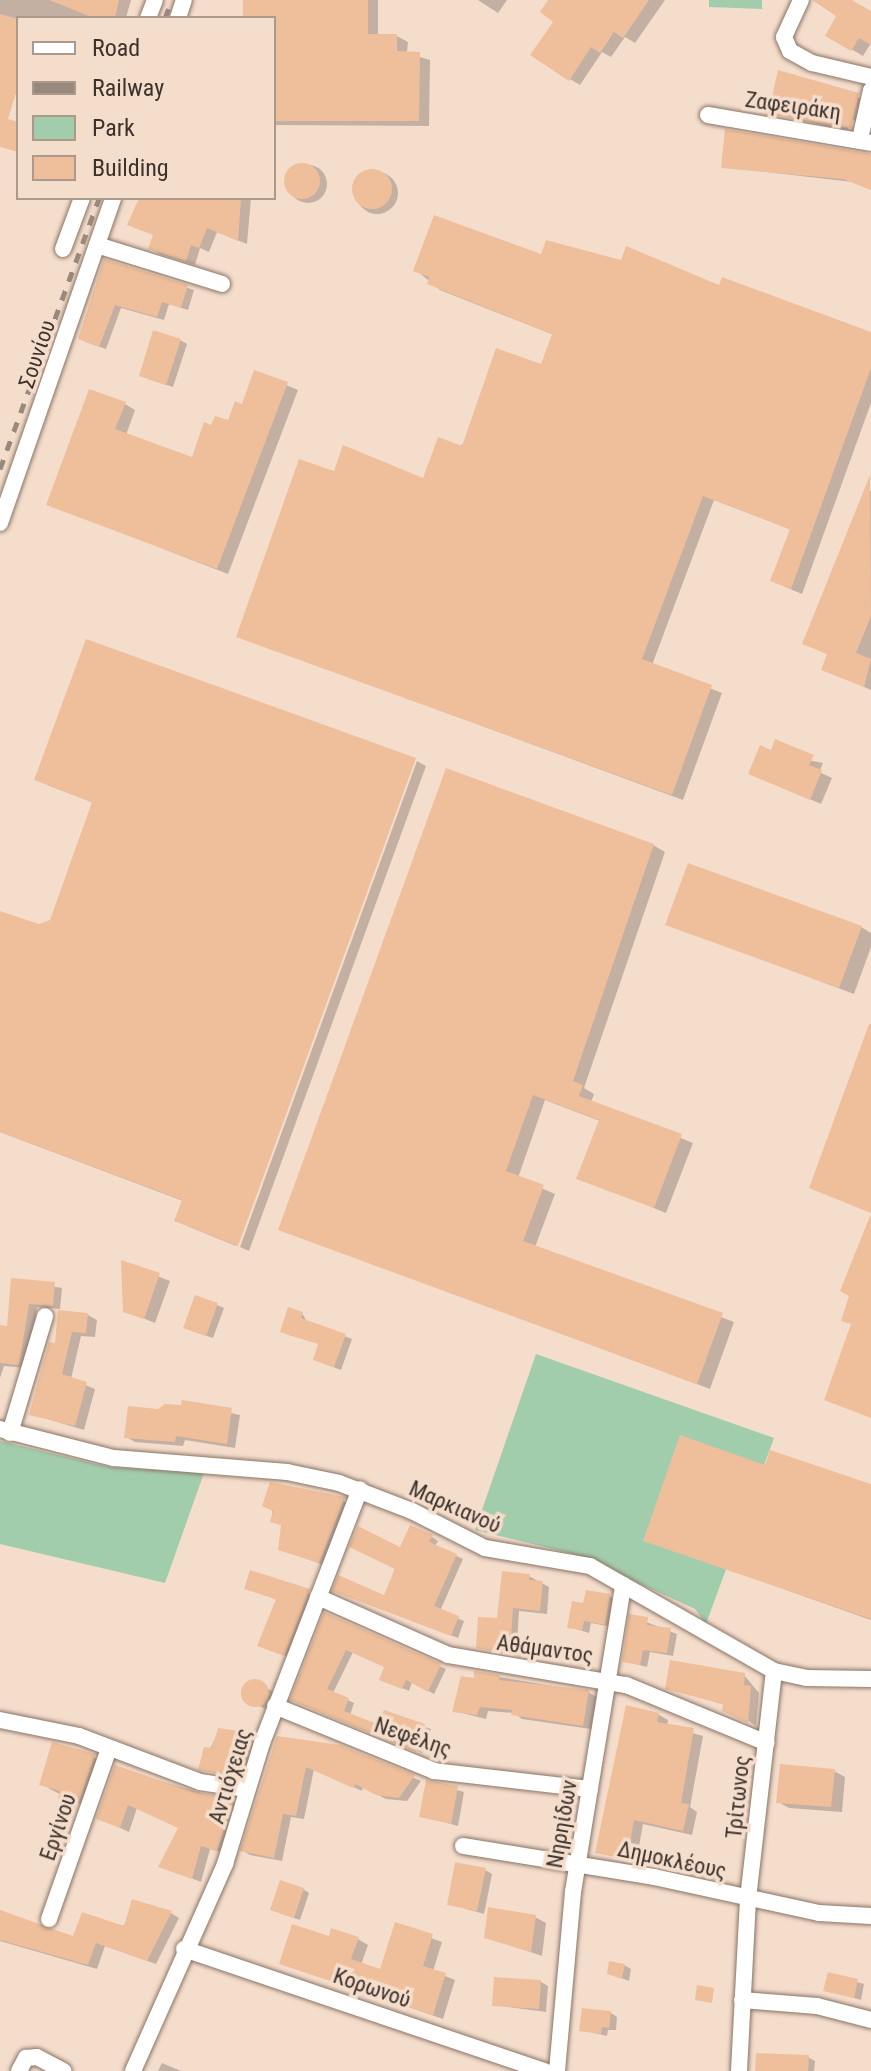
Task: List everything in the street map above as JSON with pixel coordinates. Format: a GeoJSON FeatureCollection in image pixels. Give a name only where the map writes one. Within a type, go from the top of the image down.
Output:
{"type":"FeatureCollection","features":[{"type":"Feature","properties":{"kind":"street"},"geometry":{"type":"LineString","coordinates":[[801,0],[785,44],[812,63],[871,77]]}},
{"type":"Feature","properties":{"kind":"street"},"geometry":{"type":"LineString","coordinates":[[866,141],[871,90]]}},
{"type":"Feature","properties":{"kind":"street","name":"Ζαφειράκη"},"geometry":{"type":"LineString","coordinates":[[708,115],[866,141]]}},
{"type":"Feature","properties":{"kind":"street"},"geometry":{"type":"LineString","coordinates":[[63,249],[81,200]]}},
{"type":"Feature","properties":{"kind":"street","name":"Σουνίου"},"geometry":{"type":"LineString","coordinates":[[0,523],[112,200]]}},
{"type":"Feature","properties":{"kind":"street"},"geometry":{"type":"LineString","coordinates":[[97,245],[222,284]]}},
{"type":"Feature","properties":{"kind":"street"},"geometry":{"type":"LineString","coordinates":[[5,1431],[45,1316]]}},
{"type":"Feature","properties":{"kind":"street","name":"Μαρκιανού"},"geometry":{"type":"LineString","coordinates":[[5,1431],[114,1458],[287,1472],[360,1489],[485,1548],[572,1560],[623,1585],[774,1671],[806,1678],[871,1679]]}},
{"type":"Feature","properties":{"kind":"street","name":"Αντιόχειας"},"geometry":{"type":"LineString","coordinates":[[133,2071],[184,1949],[225,1864],[246,1789],[275,1706],[360,1489]]}},
{"type":"Feature","properties":{"kind":"street","name":"Νηρηίδων"},"geometry":{"type":"LineString","coordinates":[[557,2071],[577,1864],[623,1585]]}},
{"type":"Feature","properties":{"kind":"street","name":"Αθάμαντος"},"geometry":{"type":"LineString","coordinates":[[318,1597],[448,1655],[608,1681],[767,1743]]}},
{"type":"Feature","properties":{"kind":"street","name":"Τρίτωνος"},"geometry":{"type":"LineString","coordinates":[[739,2071],[748,1899],[774,1671]]}},
{"type":"Feature","properties":{"kind":"street","name":"Νεφέλης"},"geometry":{"type":"LineString","coordinates":[[275,1706],[434,1771],[590,1789]]}},
{"type":"Feature","properties":{"kind":"street"},"geometry":{"type":"LineString","coordinates":[[0,1720],[67,1733],[200,1782],[246,1789]]}},
{"type":"Feature","properties":{"kind":"street","name":"Εργίνου"},"geometry":{"type":"LineString","coordinates":[[49,1919],[109,1749]]}},
{"type":"Feature","properties":{"kind":"street","name":"Δημοκλέους"},"geometry":{"type":"LineString","coordinates":[[463,1846],[577,1864],[826,1915],[871,1916]]}},
{"type":"Feature","properties":{"kind":"street","name":"Κορωνού"},"geometry":{"type":"LineString","coordinates":[[184,1949],[545,2071]]}},
{"type":"Feature","properties":{"kind":"street"},"geometry":{"type":"LineString","coordinates":[[742,2000],[817,2006],[871,2020]]}},
{"type":"Feature","properties":{"kind":"street"},"geometry":{"type":"LineString","coordinates":[[19,2071],[26,2058],[37,2057],[63,2071]]}},
{"type":"Feature","properties":{"kind":"green space"},"geometry":{"type":"Polygon","coordinates":[[[709,0],[762,0],[762,9],[709,7],[709,0]]]}},
{"type":"Feature","properties":{"kind":"green space"},"geometry":{"type":"Polygon","coordinates":[[[536,1354],[774,1438],[706,1624],[695,1609],[577,1555],[475,1530],[536,1354]]]}},
{"type":"Feature","properties":{"kind":"green space"},"geometry":{"type":"Polygon","coordinates":[[[0,1441],[109,1467],[204,1473],[165,1583],[0,1544],[0,1441]]]}},
{"type":"Feature","properties":{"kind":"building"},"geometry":{"type":"Polygon","coordinates":[[[49,0],[119,0],[115,16],[89,16],[49,0]]]}},
{"type":"Feature","properties":{"kind":"building"},"geometry":{"type":"Polygon","coordinates":[[[243,0],[368,0],[368,34],[397,34],[397,51],[420,52],[419,121],[276,121],[276,16],[243,16],[243,0]]]}},
{"type":"Feature","properties":{"kind":"building"},"geometry":{"type":"Polygon","coordinates":[[[548,0],[649,0],[623,38],[614,32],[600,53],[591,47],[569,81],[530,55],[553,22],[540,12],[548,0]]]}},
{"type":"Feature","properties":{"kind":"building"},"geometry":{"type":"Polygon","coordinates":[[[812,0],[852,0],[871,11],[871,45],[859,38],[851,51],[825,36],[836,16],[812,0]]]}},
{"type":"Feature","properties":{"kind":"building"},"geometry":{"type":"Polygon","coordinates":[[[0,14],[16,18],[16,93],[8,119],[16,121],[16,151],[0,147],[0,14]]]}},
{"type":"Feature","properties":{"kind":"building"},"geometry":{"type":"Polygon","coordinates":[[[778,70],[859,93],[851,128],[768,114],[778,70]]]}},
{"type":"Feature","properties":{"kind":"building"},"geometry":{"type":"Polygon","coordinates":[[[725,129],[871,154],[871,190],[843,179],[721,168],[725,129]]]}},
{"type":"Feature","properties":{"kind":"building"},"geometry":{"type":"Polygon","coordinates":[[[302,163],[315,168],[320,181],[315,194],[302,199],[289,194],[284,181],[289,168],[302,163]]]}},
{"type":"Feature","properties":{"kind":"building"},"geometry":{"type":"Polygon","coordinates":[[[372,169],[386,175],[392,189],[386,203],[372,209],[358,203],[352,189],[358,175],[372,169]]]}},
{"type":"Feature","properties":{"kind":"building"},"geometry":{"type":"Polygon","coordinates":[[[138,200],[241,200],[238,241],[207,228],[199,248],[191,245],[186,261],[148,249],[153,235],[127,225],[138,200]]]}},
{"type":"Feature","properties":{"kind":"building"},"geometry":{"type":"Polygon","coordinates":[[[434,215],[541,254],[546,240],[621,260],[626,246],[719,285],[722,277],[871,332],[871,368],[791,589],[770,581],[790,529],[703,496],[642,659],[712,685],[672,795],[236,637],[299,459],[334,471],[343,445],[423,478],[438,437],[462,446],[496,348],[541,364],[552,334],[427,284],[429,277],[413,271],[434,215]]]}},
{"type":"Feature","properties":{"kind":"building"},"geometry":{"type":"Polygon","coordinates":[[[104,259],[188,285],[181,308],[162,302],[157,317],[115,305],[99,347],[78,339],[104,259]]]}},
{"type":"Feature","properties":{"kind":"building"},"geometry":{"type":"Polygon","coordinates":[[[153,330],[181,339],[166,385],[139,376],[153,330]]]}},
{"type":"Feature","properties":{"kind":"building"},"geometry":{"type":"Polygon","coordinates":[[[254,370],[288,382],[217,569],[46,505],[89,389],[126,402],[115,429],[192,457],[204,422],[211,425],[215,416],[228,420],[235,401],[242,404],[254,370]]]}},
{"type":"Feature","properties":{"kind":"building"},"geometry":{"type":"Polygon","coordinates":[[[870,475],[871,616],[856,653],[871,659],[864,687],[821,670],[827,654],[802,644],[870,475]]]}},
{"type":"Feature","properties":{"kind":"building"},"geometry":{"type":"Polygon","coordinates":[[[86,639],[416,758],[238,1246],[174,1221],[182,1200],[0,1132],[0,911],[39,924],[50,920],[92,802],[34,780],[86,639]]]}},
{"type":"Feature","properties":{"kind":"building"},"geometry":{"type":"Polygon","coordinates":[[[775,739],[814,755],[809,765],[822,770],[810,800],[748,774],[760,745],[771,750],[775,739]]]}},
{"type":"Feature","properties":{"kind":"building"},"geometry":{"type":"Polygon","coordinates":[[[446,768],[654,844],[573,1081],[583,1085],[579,1096],[682,1134],[654,1208],[576,1179],[599,1120],[533,1095],[506,1171],[544,1185],[523,1241],[723,1313],[697,1384],[278,1230],[446,768]]]}},
{"type":"Feature","properties":{"kind":"building"},"geometry":{"type":"Polygon","coordinates":[[[688,863],[862,926],[839,988],[665,925],[688,863]]]}},
{"type":"Feature","properties":{"kind":"building"},"geometry":{"type":"Polygon","coordinates":[[[871,1024],[871,1213],[809,1188],[871,1024]]]}},
{"type":"Feature","properties":{"kind":"building"},"geometry":{"type":"Polygon","coordinates":[[[870,1216],[871,1418],[824,1400],[851,1324],[841,1321],[849,1296],[840,1291],[870,1216]]]}},
{"type":"Feature","properties":{"kind":"building"},"geometry":{"type":"Polygon","coordinates":[[[121,1260],[160,1273],[144,1319],[123,1312],[121,1260]]]}},
{"type":"Feature","properties":{"kind":"building"},"geometry":{"type":"Polygon","coordinates":[[[11,1278],[55,1282],[53,1306],[29,1304],[19,1365],[0,1363],[0,1325],[7,1326],[11,1278]]]}},
{"type":"Feature","properties":{"kind":"building"},"geometry":{"type":"Polygon","coordinates":[[[195,1295],[218,1303],[206,1336],[183,1328],[195,1295]]]}},
{"type":"Feature","properties":{"kind":"building"},"geometry":{"type":"Polygon","coordinates":[[[288,1307],[303,1312],[301,1318],[346,1334],[334,1367],[313,1360],[318,1344],[280,1332],[288,1307]]]}},
{"type":"Feature","properties":{"kind":"building"},"geometry":{"type":"Polygon","coordinates":[[[58,1310],[88,1313],[86,1333],[72,1332],[62,1374],[87,1382],[75,1426],[29,1415],[49,1342],[55,1343],[58,1310]]]}},
{"type":"Feature","properties":{"kind":"building"},"geometry":{"type":"Polygon","coordinates":[[[182,1400],[232,1408],[227,1444],[176,1436],[175,1442],[124,1438],[128,1406],[158,1409],[165,1404],[181,1405],[182,1400]]]}},
{"type":"Feature","properties":{"kind":"building"},"geometry":{"type":"Polygon","coordinates":[[[680,1435],[765,1465],[770,1450],[871,1484],[871,1619],[643,1541],[680,1435]]]}},
{"type":"Feature","properties":{"kind":"building"},"geometry":{"type":"Polygon","coordinates":[[[270,1482],[345,1497],[319,1563],[278,1550],[281,1525],[270,1522],[273,1511],[262,1506],[270,1482]]]}},
{"type":"Feature","properties":{"kind":"building"},"geometry":{"type":"Polygon","coordinates":[[[410,1525],[433,1535],[429,1542],[457,1554],[434,1606],[459,1616],[451,1636],[332,1591],[338,1575],[384,1595],[395,1569],[349,1547],[358,1526],[400,1547],[410,1525]]]}},
{"type":"Feature","properties":{"kind":"building"},"geometry":{"type":"Polygon","coordinates":[[[250,1570],[310,1589],[284,1656],[257,1646],[276,1599],[244,1589],[250,1570]]]}},
{"type":"Feature","properties":{"kind":"building"},"geometry":{"type":"Polygon","coordinates":[[[502,1571],[530,1574],[529,1580],[543,1581],[540,1611],[513,1608],[510,1654],[476,1648],[478,1617],[497,1618],[502,1571]]]}},
{"type":"Feature","properties":{"kind":"building"},"geometry":{"type":"Polygon","coordinates":[[[586,1590],[610,1594],[605,1625],[584,1621],[582,1630],[567,1628],[572,1601],[583,1603],[586,1590]]]}},
{"type":"Feature","properties":{"kind":"building"},"geometry":{"type":"Polygon","coordinates":[[[324,1612],[441,1664],[428,1692],[406,1680],[402,1689],[379,1680],[384,1667],[346,1650],[327,1689],[349,1698],[344,1711],[377,1724],[384,1710],[425,1724],[416,1752],[290,1700],[324,1612]]]}},
{"type":"Feature","properties":{"kind":"building"},"geometry":{"type":"Polygon","coordinates":[[[629,1614],[648,1617],[647,1625],[671,1628],[667,1653],[643,1650],[640,1665],[622,1662],[629,1614]]]}},
{"type":"Feature","properties":{"kind":"building"},"geometry":{"type":"Polygon","coordinates":[[[670,1660],[745,1673],[744,1685],[751,1686],[748,1723],[722,1711],[723,1704],[665,1689],[670,1660]]]}},
{"type":"Feature","properties":{"kind":"building"},"geometry":{"type":"Polygon","coordinates":[[[474,1671],[500,1675],[499,1680],[589,1690],[583,1726],[511,1715],[512,1710],[480,1707],[477,1715],[452,1712],[461,1676],[474,1678],[474,1671]]]}},
{"type":"Feature","properties":{"kind":"building"},"geometry":{"type":"Polygon","coordinates":[[[255,1679],[265,1683],[269,1693],[265,1703],[255,1707],[245,1703],[241,1693],[245,1683],[255,1679]]]}},
{"type":"Feature","properties":{"kind":"building"},"geometry":{"type":"Polygon","coordinates":[[[626,1705],[659,1713],[657,1722],[694,1728],[681,1803],[689,1804],[683,1831],[634,1820],[627,1859],[595,1853],[626,1705]]]}},
{"type":"Feature","properties":{"kind":"building"},"geometry":{"type":"Polygon","coordinates":[[[218,1728],[254,1733],[240,1777],[198,1770],[204,1747],[212,1748],[218,1728]]]}},
{"type":"Feature","properties":{"kind":"building"},"geometry":{"type":"Polygon","coordinates":[[[277,1736],[340,1745],[415,1775],[399,1798],[376,1795],[355,1784],[353,1788],[306,1767],[296,1816],[283,1814],[274,1858],[240,1851],[277,1736]]]}},
{"type":"Feature","properties":{"kind":"building"},"geometry":{"type":"Polygon","coordinates":[[[52,1742],[95,1754],[78,1805],[58,1798],[60,1791],[39,1785],[52,1742]]]}},
{"type":"Feature","properties":{"kind":"building"},"geometry":{"type":"Polygon","coordinates":[[[780,1764],[835,1769],[831,1807],[776,1803],[780,1764]]]}},
{"type":"Feature","properties":{"kind":"building"},"geometry":{"type":"Polygon","coordinates":[[[115,1765],[193,1792],[234,1798],[217,1851],[201,1846],[192,1879],[158,1867],[178,1828],[128,1805],[120,1828],[96,1819],[115,1765]]]}},
{"type":"Feature","properties":{"kind":"building"},"geometry":{"type":"Polygon","coordinates":[[[426,1780],[458,1786],[451,1824],[419,1817],[426,1780]]]}},
{"type":"Feature","properties":{"kind":"building"},"geometry":{"type":"Polygon","coordinates":[[[455,1862],[486,1868],[477,1911],[447,1905],[455,1862]]]}},
{"type":"Feature","properties":{"kind":"building"},"geometry":{"type":"Polygon","coordinates":[[[280,1880],[304,1888],[294,1918],[270,1910],[280,1880]]]}},
{"type":"Feature","properties":{"kind":"building"},"geometry":{"type":"Polygon","coordinates":[[[132,1899],[172,1911],[147,1961],[96,1943],[88,1965],[0,1940],[0,1910],[73,1936],[82,1912],[124,1926],[132,1899]]]}},
{"type":"Feature","properties":{"kind":"building"},"geometry":{"type":"Polygon","coordinates":[[[488,1907],[536,1915],[531,1952],[484,1938],[488,1907]]]}},
{"type":"Feature","properties":{"kind":"building"},"geometry":{"type":"Polygon","coordinates":[[[395,1922],[433,1934],[423,1966],[446,1973],[433,2015],[279,1964],[292,1924],[329,1936],[331,1928],[359,1937],[351,1959],[380,1969],[395,1922]]]}},
{"type":"Feature","properties":{"kind":"building"},"geometry":{"type":"Polygon","coordinates":[[[609,1961],[625,1964],[622,1979],[607,1974],[609,1961]]]}},
{"type":"Feature","properties":{"kind":"building"},"geometry":{"type":"Polygon","coordinates":[[[828,1972],[858,1979],[854,1998],[823,1991],[828,1972]]]}},
{"type":"Feature","properties":{"kind":"building"},"geometry":{"type":"Polygon","coordinates":[[[494,1977],[541,1980],[539,2009],[492,2006],[494,1977]]]}},
{"type":"Feature","properties":{"kind":"building"},"geometry":{"type":"Polygon","coordinates":[[[697,1985],[714,1988],[712,2003],[695,2000],[697,1985]]]}},
{"type":"Feature","properties":{"kind":"building"},"geometry":{"type":"Polygon","coordinates":[[[582,2008],[611,2011],[609,2028],[602,2027],[601,2034],[579,2031],[582,2008]]]}},
{"type":"Feature","properties":{"kind":"building"},"geometry":{"type":"Polygon","coordinates":[[[756,2053],[809,2055],[808,2071],[755,2071],[756,2053]]]}},
{"type":"Feature","properties":{"kind":"railway"},"geometry":{"type":"LineString","coordinates":[[166,16],[172,0]]}},
{"type":"Feature","properties":{"kind":"railway"},"geometry":{"type":"LineString","coordinates":[[0,469],[98,200]]}}]}
